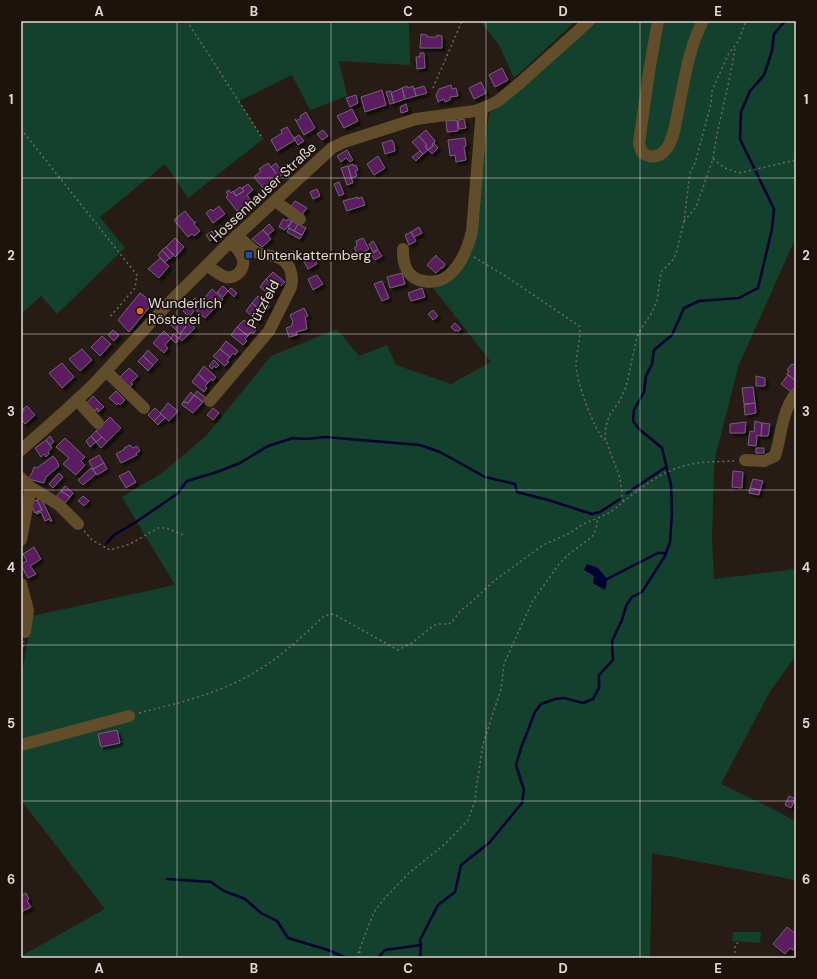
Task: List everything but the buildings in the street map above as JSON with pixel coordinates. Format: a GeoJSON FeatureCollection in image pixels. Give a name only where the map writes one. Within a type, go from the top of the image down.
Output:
{"type":"FeatureCollection","features":[{"type":"Feature","properties":{"kind":"street","name":"Hossenhauser Straße"},"geometry":{"type":"LineString","coordinates":[[21,450],[77,400],[207,265],[328,151],[338,144],[416,119],[482,109],[498,101],[508,93],[589,21]]}},
{"type":"Feature","properties":{"kind":"street"},"geometry":{"type":"LineString","coordinates":[[658,21],[639,142],[640,149],[643,153],[651,157],[662,153],[668,146],[672,135],[692,48],[703,21]]}},
{"type":"Feature","properties":{"kind":"street"},"geometry":{"type":"LineString","coordinates":[[403,248],[404,259],[408,271],[419,280],[435,281],[442,279],[456,268],[468,246],[472,232],[482,109]]}},
{"type":"Feature","properties":{"kind":"street"},"geometry":{"type":"LineString","coordinates":[[275,202],[300,219]]}},
{"type":"Feature","properties":{"kind":"street"},"geometry":{"type":"LineString","coordinates":[[207,265],[226,277],[231,277],[239,273],[243,267],[243,258],[234,239]]}},
{"type":"Feature","properties":{"kind":"street","name":"Pützfeld"},"geometry":{"type":"LineString","coordinates":[[210,401],[268,331],[291,287],[293,280],[292,275],[284,261],[277,256],[256,252],[234,239]]}},
{"type":"Feature","properties":{"kind":"street"},"geometry":{"type":"LineString","coordinates":[[106,371],[144,408]]}},
{"type":"Feature","properties":{"kind":"street"},"geometry":{"type":"LineString","coordinates":[[745,460],[764,461],[774,456],[784,416],[796,393]]}},
{"type":"Feature","properties":{"kind":"street"},"geometry":{"type":"LineString","coordinates":[[77,400],[98,423]]}},
{"type":"Feature","properties":{"kind":"street"},"geometry":{"type":"LineString","coordinates":[[21,478],[30,488],[58,504],[78,524]]}},
{"type":"Feature","properties":{"kind":"street"},"geometry":{"type":"LineString","coordinates":[[21,540],[30,488]]}},
{"type":"Feature","properties":{"kind":"street"},"geometry":{"type":"LineString","coordinates":[[21,584],[28,610],[25,632]]}},
{"type":"Feature","properties":{"kind":"street"},"geometry":{"type":"LineString","coordinates":[[21,745],[129,716]]}},
{"type":"Feature","properties":{"kind":"path"},"geometry":{"type":"LineString","coordinates":[[186,21],[263,139]]}},
{"type":"Feature","properties":{"kind":"path"},"geometry":{"type":"LineString","coordinates":[[433,88],[462,21]]}},
{"type":"Feature","properties":{"kind":"path"},"geometry":{"type":"LineString","coordinates":[[684,221],[696,207],[713,159],[735,47],[746,21]]}},
{"type":"Feature","properties":{"kind":"path"},"geometry":{"type":"LineString","coordinates":[[605,441],[606,426],[626,387],[638,337],[657,302],[661,272],[672,261],[676,254],[684,221],[690,172],[695,162],[711,104],[712,91],[729,53],[735,47]]}},
{"type":"Feature","properties":{"kind":"path"},"geometry":{"type":"LineString","coordinates":[[21,129],[137,275],[135,288],[109,318]]}},
{"type":"Feature","properties":{"kind":"path"},"geometry":{"type":"LineString","coordinates":[[713,159],[725,168],[739,172],[796,160]]}},
{"type":"Feature","properties":{"kind":"path"},"geometry":{"type":"LineString","coordinates":[[465,252],[510,279],[580,328],[576,364],[577,372],[586,403],[600,435],[605,441],[620,478],[623,502]]}},
{"type":"Feature","properties":{"kind":"path"},"geometry":{"type":"LineString","coordinates":[[129,716],[209,693],[246,678],[278,656],[328,614],[337,616],[398,650],[412,643],[433,626],[438,624],[449,624],[452,622],[461,610],[472,603],[494,581],[543,545],[570,533],[583,524],[611,512],[664,473],[695,463],[745,460]]}},
{"type":"Feature","properties":{"kind":"path"},"geometry":{"type":"LineString","coordinates":[[357,958],[368,925],[374,912],[383,900],[409,872],[444,844],[468,820],[475,801],[483,744],[502,689],[504,664],[532,602],[559,564],[570,553],[592,537],[596,529],[598,518]]}},
{"type":"Feature","properties":{"kind":"path"},"geometry":{"type":"LineString","coordinates":[[78,524],[92,540],[110,550],[134,542],[158,528],[166,528],[186,536]]}},
{"type":"Feature","properties":{"kind":"path"},"geometry":{"type":"LineString","coordinates":[[21,657],[25,632]]}},
{"type":"Feature","properties":{"kind":"path"},"geometry":{"type":"LineString","coordinates":[[735,953],[735,945],[740,941]]}},
{"type":"Feature","properties":{"kind":"green space"},"geometry":{"type":"Polygon","coordinates":[[[21,21],[409,21],[410,65],[339,61],[347,96],[310,110],[292,75],[239,101],[263,139],[188,198],[165,164],[100,217],[125,248],[57,314],[41,296],[21,314],[21,21]]]}},
{"type":"Feature","properties":{"kind":"green space"},"geometry":{"type":"Polygon","coordinates":[[[480,21],[576,21],[514,78],[499,45],[480,21]]]}},
{"type":"Feature","properties":{"kind":"green space"},"geometry":{"type":"Polygon","coordinates":[[[598,21],[796,21],[796,237],[738,367],[716,454],[714,468],[712,539],[714,579],[796,569],[796,655],[769,693],[721,784],[777,811],[796,822],[796,880],[652,853],[650,958],[21,958],[21,956],[105,909],[21,800],[21,679],[32,616],[175,585],[122,497],[162,473],[206,436],[271,356],[337,329],[359,356],[387,345],[396,365],[451,384],[491,362],[430,284],[457,271],[482,160],[489,114],[598,21]]]}},
{"type":"Feature","properties":{"kind":"green space"},"geometry":{"type":"Polygon","coordinates":[[[733,932],[761,932],[760,943],[732,941],[733,932]]]}},
{"type":"Feature","properties":{"kind":"shaded area"},"geometry":{"type":"Polygon","coordinates":[[[587,564],[598,568],[607,579],[605,590],[593,583],[594,576],[584,570],[587,564]]]}},
{"type":"Feature","properties":{"kind":"waterway"},"geometry":{"type":"LineString","coordinates":[[420,958],[420,940],[438,905],[455,892],[461,865],[489,843],[522,803],[524,790],[516,765],[535,712],[541,704],[555,699],[564,698],[583,703],[593,699],[599,688],[599,675],[613,660],[612,641],[622,620],[626,606],[632,597],[642,592],[665,556],[670,542],[672,513],[671,485],[662,448],[639,429],[633,421],[634,410],[644,392],[646,376],[652,364],[654,350],[672,335],[684,308],[699,301],[739,298],[758,288],[772,229],[774,209],[740,139],[741,112],[750,91],[764,75],[772,51],[774,34],[785,21]]}},
{"type":"Feature","properties":{"kind":"waterway"},"geometry":{"type":"LineString","coordinates":[[106,544],[114,535],[177,494],[187,481],[240,463],[268,446],[293,438],[306,439],[325,437],[420,445],[440,452],[485,477],[515,484],[517,492],[592,514],[600,512],[620,499]]}},
{"type":"Feature","properties":{"kind":"waterway"},"geometry":{"type":"LineString","coordinates":[[627,493],[666,467]]}},
{"type":"Feature","properties":{"kind":"waterway"},"geometry":{"type":"LineString","coordinates":[[607,579],[658,553],[666,553]]}},
{"type":"Feature","properties":{"kind":"waterway"},"geometry":{"type":"LineString","coordinates":[[167,879],[211,882],[224,891],[245,899],[261,913],[277,921],[288,938],[328,950],[346,958]]}},
{"type":"Feature","properties":{"kind":"waterway"},"geometry":{"type":"LineString","coordinates":[[378,958],[385,950],[421,945]]}},
{"type":"Feature","properties":{"kind":"place","name":"Untenkatternberg"},"geometry":{"type":"Point","coordinates":[249,255]}},
{"type":"Feature","properties":{"kind":"place","name":"Wunderlich Rösterei"},"geometry":{"type":"Point","coordinates":[140,311]}}]}
